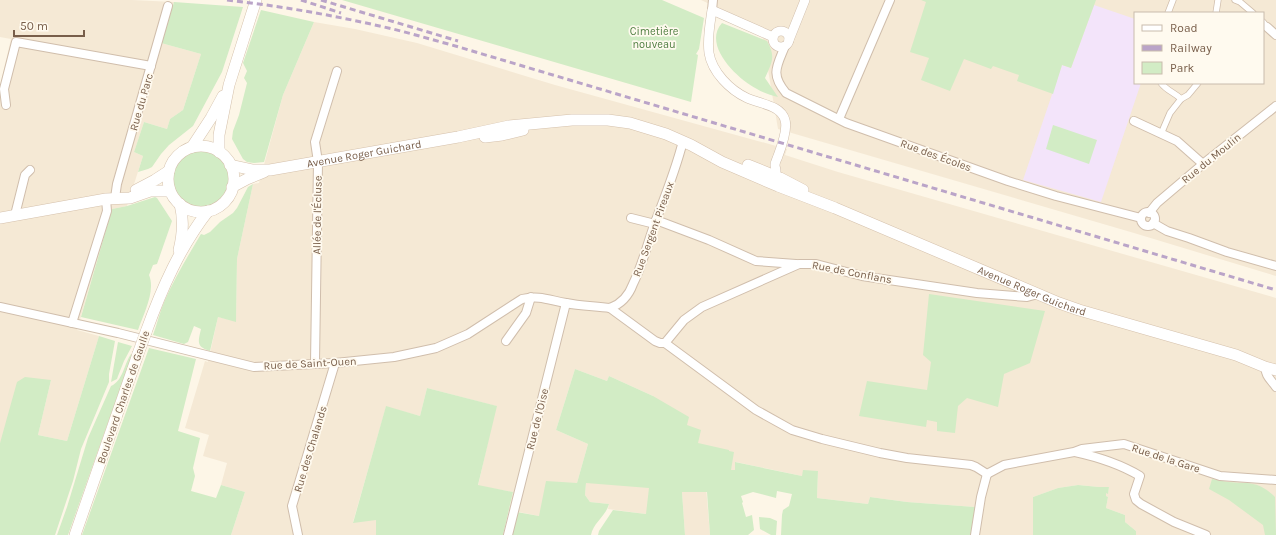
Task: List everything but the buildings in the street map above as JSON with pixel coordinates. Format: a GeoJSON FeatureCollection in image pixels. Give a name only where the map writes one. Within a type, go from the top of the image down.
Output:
{"type":"FeatureCollection","features":[{"type":"Feature","properties":{"kind":"main road"},"geometry":{"type":"LineString","coordinates":[[220,152],[219,135],[229,86],[256,0]]}},
{"type":"Feature","properties":{"kind":"main road"},"geometry":{"type":"LineString","coordinates":[[192,147],[211,118],[229,86]]}},
{"type":"Feature","properties":{"kind":"main road","name":"Avenue Roger Guichard"},"geometry":{"type":"LineString","coordinates":[[230,165],[253,170],[270,170],[458,137],[509,126],[590,119],[620,122],[654,130],[683,142],[725,163],[771,175]]}},
{"type":"Feature","properties":{"kind":"main road","name":"Avenue Roger Guichard"},"geometry":{"type":"LineString","coordinates":[[683,142],[722,154],[799,187],[835,208],[1079,310],[1274,366]]}},
{"type":"Feature","properties":{"kind":"main road"},"geometry":{"type":"LineString","coordinates":[[199,146],[209,147],[220,152],[230,165],[233,176],[232,186],[224,202],[208,211],[193,210],[180,204],[170,191],[168,182],[169,171],[176,157],[185,150],[199,146]]}},
{"type":"Feature","properties":{"kind":"main road","name":"Avenue Roger Guichard"},"geometry":{"type":"LineString","coordinates":[[232,186],[270,170]]}},
{"type":"Feature","properties":{"kind":"main road"},"geometry":{"type":"LineString","coordinates":[[110,198],[146,186],[169,171]]}},
{"type":"Feature","properties":{"kind":"main road"},"geometry":{"type":"LineString","coordinates":[[0,218],[110,198],[123,198],[140,195],[150,191],[170,191]]}},
{"type":"Feature","properties":{"kind":"main road","name":"Boulevard Charles de Gaulle"},"geometry":{"type":"LineString","coordinates":[[75,535],[146,332],[176,260],[182,240],[183,223],[180,204]]}},
{"type":"Feature","properties":{"kind":"main road","name":"Boulevard Charles de Gaulle"},"geometry":{"type":"LineString","coordinates":[[176,260],[208,211]]}},
{"type":"Feature","properties":{"kind":"street"},"geometry":{"type":"LineString","coordinates":[[714,0],[708,42],[709,54],[715,69],[722,79],[737,92],[776,109],[785,119],[786,125],[782,143],[771,175]]}},
{"type":"Feature","properties":{"kind":"street"},"geometry":{"type":"LineString","coordinates":[[773,37],[775,45],[780,47],[787,43],[805,0]]}},
{"type":"Feature","properties":{"kind":"street"},"geometry":{"type":"LineString","coordinates":[[839,119],[890,0]]}},
{"type":"Feature","properties":{"kind":"street"},"geometry":{"type":"LineString","coordinates":[[1168,12],[1173,0]]}},
{"type":"Feature","properties":{"kind":"street"},"geometry":{"type":"LineString","coordinates":[[1216,12],[1218,0]]}},
{"type":"Feature","properties":{"kind":"street"},"geometry":{"type":"LineString","coordinates":[[1235,0],[1240,2],[1252,12]]}},
{"type":"Feature","properties":{"kind":"street","name":"Rue du Parc"},"geometry":{"type":"LineString","coordinates":[[72,323],[168,6]]}},
{"type":"Feature","properties":{"kind":"street"},"geometry":{"type":"LineString","coordinates":[[712,10],[773,37]]}},
{"type":"Feature","properties":{"kind":"street"},"geometry":{"type":"LineString","coordinates":[[773,37],[797,17]]}},
{"type":"Feature","properties":{"kind":"street"},"geometry":{"type":"LineString","coordinates":[[1265,24],[1276,35]]}},
{"type":"Feature","properties":{"kind":"street"},"geometry":{"type":"LineString","coordinates":[[781,31],[787,35],[787,43]]}},
{"type":"Feature","properties":{"kind":"street"},"geometry":{"type":"LineString","coordinates":[[6,105],[4,89],[16,42],[151,66]]}},
{"type":"Feature","properties":{"kind":"street","name":"Rue des Écoles"},"geometry":{"type":"LineString","coordinates":[[787,43],[778,65],[776,76],[779,84],[786,93],[839,119],[1008,181],[1056,196],[1141,218]]}},
{"type":"Feature","properties":{"kind":"street","name":"Allée de l'Écluse"},"geometry":{"type":"LineString","coordinates":[[315,363],[318,162],[315,142],[337,71]]}},
{"type":"Feature","properties":{"kind":"street"},"geometry":{"type":"LineString","coordinates":[[1162,84],[1167,90],[1181,98]]}},
{"type":"Feature","properties":{"kind":"street"},"geometry":{"type":"LineString","coordinates":[[1161,134],[1170,113],[1181,98],[1188,94],[1197,84]]}},
{"type":"Feature","properties":{"kind":"street","name":"Rue du Moulin"},"geometry":{"type":"LineString","coordinates":[[1149,213],[1157,203],[1203,164],[1276,106]]}},
{"type":"Feature","properties":{"kind":"street"},"geometry":{"type":"LineString","coordinates":[[1134,121],[1177,141],[1203,164]]}},
{"type":"Feature","properties":{"kind":"street","name":"Rue Sergent Pireaux"},"geometry":{"type":"LineString","coordinates":[[610,308],[623,300],[633,285],[655,222],[670,185],[683,142]]}},
{"type":"Feature","properties":{"kind":"street"},"geometry":{"type":"LineString","coordinates":[[15,216],[25,176],[30,170]]}},
{"type":"Feature","properties":{"kind":"street"},"geometry":{"type":"LineString","coordinates":[[1144,213],[1149,213],[1154,218],[1153,223],[1146,226],[1142,222],[1141,218],[1144,213]]}},
{"type":"Feature","properties":{"kind":"street"},"geometry":{"type":"LineString","coordinates":[[631,218],[655,222],[709,240],[756,261],[798,264]]}},
{"type":"Feature","properties":{"kind":"street"},"geometry":{"type":"LineString","coordinates":[[1153,223],[1167,231],[1227,252],[1276,266]]}},
{"type":"Feature","properties":{"kind":"street","name":"Rue de Conflans"},"geometry":{"type":"LineString","coordinates":[[665,343],[684,320],[702,307],[798,264],[816,264],[862,276],[977,293],[1027,297],[1038,294]]}},
{"type":"Feature","properties":{"kind":"street"},"geometry":{"type":"LineString","coordinates":[[506,341],[526,313],[531,297],[610,308],[655,341],[665,343],[756,410],[792,430],[880,453],[907,458],[971,465],[976,467],[987,474],[981,497],[975,535]]}},
{"type":"Feature","properties":{"kind":"street","name":"Rue de Saint-Ouen"},"geometry":{"type":"LineString","coordinates":[[0,307],[254,366],[335,363],[394,358],[436,348],[468,334],[522,299],[531,297]]}},
{"type":"Feature","properties":{"kind":"street","name":"Rue de l'Oise"},"geometry":{"type":"LineString","coordinates":[[508,535],[566,303]]}},
{"type":"Feature","properties":{"kind":"street","name":"Rue des Chalands"},"geometry":{"type":"LineString","coordinates":[[298,535],[292,506],[335,363]]}},
{"type":"Feature","properties":{"kind":"street"},"geometry":{"type":"LineString","coordinates":[[1274,366],[1265,371],[1276,387]]}},
{"type":"Feature","properties":{"kind":"street","name":"Rue de la Gare"},"geometry":{"type":"LineString","coordinates":[[987,474],[1004,466],[1074,452],[1082,449],[1124,444],[1220,476],[1276,480]]}},
{"type":"Feature","properties":{"kind":"street"},"geometry":{"type":"LineString","coordinates":[[1074,452],[1100,458],[1132,471],[1140,476],[1134,494],[1136,500],[1174,522],[1206,535]]}},
{"type":"Feature","properties":{"kind":"shaded area"},"geometry":{"type":"Polygon","coordinates":[[[0,0],[132,0],[174,2],[161,43],[201,54],[183,110],[170,119],[167,129],[144,122],[134,152],[143,156],[127,206],[112,209],[77,330],[99,336],[67,441],[38,435],[51,380],[0,443],[0,86],[11,39],[0,37],[0,0]]]}},
{"type":"Feature","properties":{"kind":"shaded area"},"geometry":{"type":"Polygon","coordinates":[[[701,0],[1276,0],[1276,276],[1134,233],[778,129],[761,28],[701,0]]]}},
{"type":"Feature","properties":{"kind":"shaded area"},"geometry":{"type":"Polygon","coordinates":[[[1094,5],[1134,19],[1134,84],[1141,84],[1101,202],[1023,180],[1062,65],[1071,68],[1094,5]]]}},
{"type":"Feature","properties":{"kind":"shaded area"},"geometry":{"type":"Polygon","coordinates":[[[314,22],[355,29],[417,43],[555,85],[787,149],[785,155],[838,172],[1276,298],[1276,535],[1136,535],[1136,531],[1125,522],[1125,515],[1106,508],[1108,497],[1106,496],[1106,493],[1108,493],[1109,487],[1078,485],[1058,488],[1033,497],[1033,535],[971,535],[975,507],[907,502],[870,497],[868,504],[817,498],[818,471],[802,476],[736,462],[735,470],[705,474],[710,535],[685,535],[682,492],[646,514],[608,509],[609,504],[590,502],[585,495],[586,483],[653,396],[609,376],[607,381],[575,369],[556,430],[588,444],[577,483],[539,516],[509,510],[513,492],[478,486],[496,406],[427,388],[420,416],[386,407],[353,522],[376,519],[376,535],[231,535],[245,492],[221,485],[227,463],[203,456],[209,435],[185,428],[205,361],[208,362],[218,317],[236,321],[237,259],[253,184],[259,183],[283,95],[314,22]]]}},
{"type":"Feature","properties":{"kind":"green space","name":"Cimetière nouveau"},"geometry":{"type":"Polygon","coordinates":[[[342,0],[662,0],[704,18],[699,49],[696,54],[698,55],[691,102],[342,0]]]}},
{"type":"Feature","properties":{"kind":"green space"},"geometry":{"type":"Polygon","coordinates":[[[921,0],[1096,0],[1071,68],[1062,65],[1053,94],[1017,81],[1019,75],[993,66],[991,69],[964,59],[950,91],[921,80],[929,58],[910,52],[926,2],[921,0]]]}},
{"type":"Feature","properties":{"kind":"green space"},"geometry":{"type":"Polygon","coordinates":[[[174,2],[243,7],[222,72],[193,126],[169,145],[152,167],[138,172],[143,156],[134,152],[144,122],[167,129],[170,119],[183,110],[201,54],[161,43],[174,2]]]}},
{"type":"Feature","properties":{"kind":"green space"},"geometry":{"type":"Polygon","coordinates":[[[261,10],[314,22],[283,95],[264,162],[254,163],[247,162],[243,159],[232,139],[247,83],[244,78],[247,71],[243,63],[261,10]]]}},
{"type":"Feature","properties":{"kind":"green space"},"geometry":{"type":"Polygon","coordinates":[[[722,23],[767,41],[770,47],[772,60],[765,78],[778,97],[762,92],[740,78],[724,60],[716,41],[717,32],[722,23]]]}},
{"type":"Feature","properties":{"kind":"green space"},"geometry":{"type":"Polygon","coordinates":[[[1053,125],[1097,140],[1089,164],[1046,149],[1053,125]]]}},
{"type":"Feature","properties":{"kind":"green space"},"geometry":{"type":"Polygon","coordinates":[[[201,151],[212,153],[221,159],[227,168],[229,179],[227,190],[221,199],[212,205],[201,207],[190,205],[181,199],[175,190],[173,179],[175,168],[181,159],[190,153],[201,151]]]}},
{"type":"Feature","properties":{"kind":"green space"},"geometry":{"type":"Polygon","coordinates":[[[253,184],[237,259],[236,322],[218,317],[210,351],[200,346],[199,341],[201,329],[194,326],[188,342],[184,344],[153,335],[169,291],[201,234],[204,235],[210,232],[220,222],[233,213],[248,187],[253,184]]]}},
{"type":"Feature","properties":{"kind":"green space"},"geometry":{"type":"Polygon","coordinates":[[[155,197],[172,221],[157,264],[153,265],[149,275],[151,281],[150,295],[138,330],[81,317],[112,209],[155,197]]]}},
{"type":"Feature","properties":{"kind":"green space"},"geometry":{"type":"Polygon","coordinates":[[[929,294],[1045,311],[1030,363],[1004,374],[998,407],[967,398],[958,406],[955,433],[937,431],[937,422],[927,420],[926,427],[859,416],[867,381],[927,390],[931,362],[923,355],[929,294]]]}},
{"type":"Feature","properties":{"kind":"green space"},"geometry":{"type":"Polygon","coordinates":[[[99,336],[115,341],[109,382],[81,449],[73,481],[55,535],[0,535],[0,443],[17,382],[25,377],[51,380],[38,435],[67,441],[99,336]]]}},
{"type":"Feature","properties":{"kind":"green space"},"geometry":{"type":"Polygon","coordinates":[[[118,342],[132,346],[117,379],[111,382],[118,342]]]}},
{"type":"Feature","properties":{"kind":"green space"},"geometry":{"type":"Polygon","coordinates":[[[149,348],[196,359],[178,431],[200,438],[193,468],[195,476],[191,491],[216,498],[221,485],[245,492],[231,535],[82,535],[149,348]]]}},
{"type":"Feature","properties":{"kind":"green space"},"geometry":{"type":"Polygon","coordinates":[[[131,354],[132,355],[68,535],[57,535],[88,438],[111,386],[115,384],[121,376],[131,354]]]}},
{"type":"Feature","properties":{"kind":"green space"},"geometry":{"type":"Polygon","coordinates":[[[575,369],[607,381],[609,376],[653,396],[689,417],[687,425],[701,430],[698,443],[734,452],[731,470],[735,470],[735,462],[802,476],[803,470],[818,471],[817,498],[868,504],[870,497],[907,502],[975,507],[971,535],[781,535],[783,510],[789,506],[792,494],[777,491],[776,498],[753,492],[741,496],[746,517],[752,515],[754,530],[748,535],[710,535],[707,492],[682,492],[685,535],[598,535],[599,531],[613,510],[646,514],[649,488],[586,483],[585,495],[590,502],[609,504],[594,527],[591,535],[511,535],[517,512],[539,516],[546,481],[577,483],[588,444],[556,430],[575,369]]]}},
{"type":"Feature","properties":{"kind":"green space"},"geometry":{"type":"Polygon","coordinates":[[[427,388],[497,406],[478,485],[513,492],[503,535],[376,535],[376,520],[353,523],[386,406],[420,416],[427,388]]]}},
{"type":"Feature","properties":{"kind":"green space"},"geometry":{"type":"Polygon","coordinates":[[[1212,479],[1258,485],[1275,497],[1276,535],[1265,535],[1263,525],[1229,500],[1209,489],[1212,479]]]}},
{"type":"Feature","properties":{"kind":"green space"},"geometry":{"type":"Polygon","coordinates":[[[1078,485],[1109,487],[1108,494],[1106,493],[1106,496],[1108,497],[1106,508],[1125,515],[1125,522],[1136,531],[1136,535],[1033,535],[1033,497],[1058,488],[1078,485]]]}},
{"type":"Feature","properties":{"kind":"green space"},"geometry":{"type":"Polygon","coordinates":[[[759,517],[770,518],[777,521],[776,535],[771,535],[760,529],[759,517]]]}},
{"type":"Feature","properties":{"kind":"railway"},"geometry":{"type":"LineString","coordinates":[[227,0],[286,8],[345,19],[393,29],[452,45],[1276,290]]}},
{"type":"Feature","properties":{"kind":"railway"},"geometry":{"type":"LineString","coordinates":[[301,0],[341,13]]}},
{"type":"Feature","properties":{"kind":"railway"},"geometry":{"type":"LineString","coordinates":[[321,0],[458,41]]}}]}
